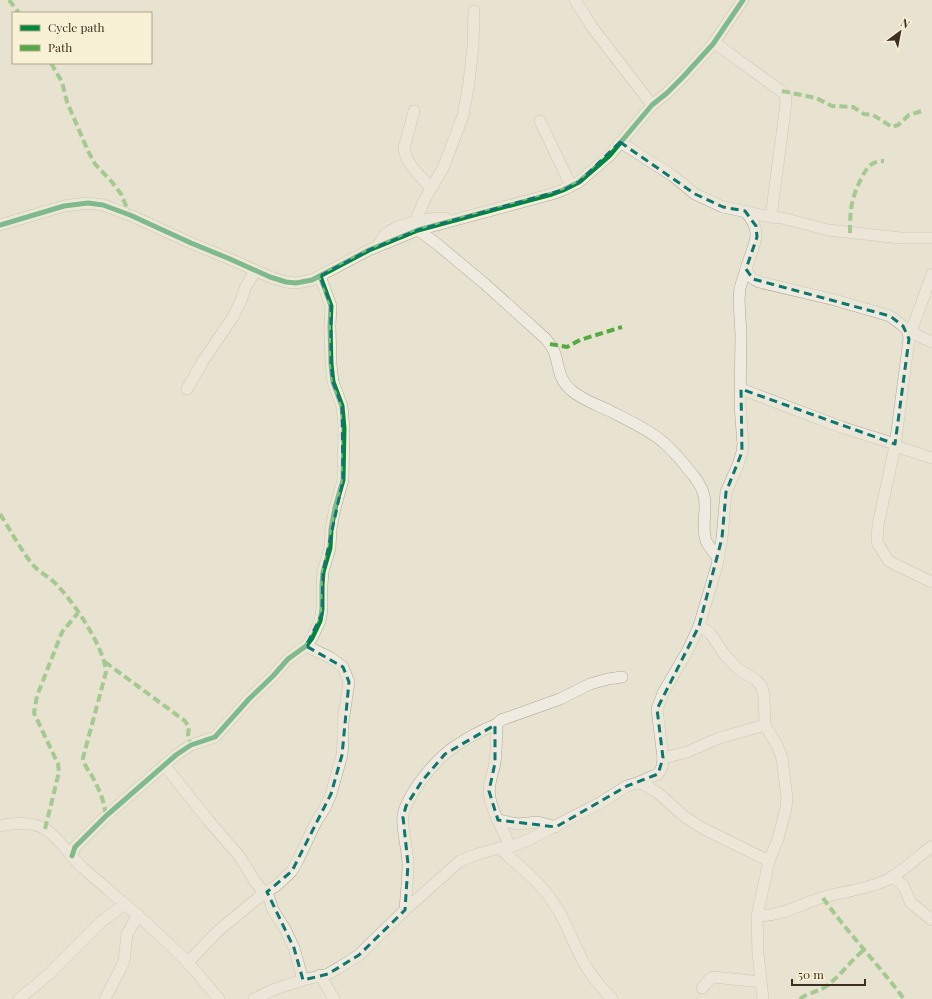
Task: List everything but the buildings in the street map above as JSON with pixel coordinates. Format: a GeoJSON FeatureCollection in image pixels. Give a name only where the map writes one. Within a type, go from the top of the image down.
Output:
{"type":"FeatureCollection","features":[{"type":"Feature","properties":{"kind":"street"},"geometry":{"type":"LineString","coordinates":[[575,0],[592,27],[652,105]]}},
{"type":"Feature","properties":{"kind":"street"},"geometry":{"type":"LineString","coordinates":[[0,225],[64,206],[88,203],[103,205],[130,215],[278,280],[296,283],[312,280],[417,226],[459,219],[505,208],[552,194],[579,182],[610,155],[652,105],[683,77],[713,44],[743,0]]}},
{"type":"Feature","properties":{"kind":"street"},"geometry":{"type":"LineString","coordinates":[[417,226],[431,188],[443,168],[464,109],[472,54],[474,10]]}},
{"type":"Feature","properties":{"kind":"street"},"geometry":{"type":"LineString","coordinates":[[713,44],[719,46],[785,94],[785,109],[771,217]]}},
{"type":"Feature","properties":{"kind":"street"},"geometry":{"type":"LineString","coordinates":[[414,111],[404,148],[404,154],[409,164],[431,188]]}},
{"type":"Feature","properties":{"kind":"street"},"geometry":{"type":"LineString","coordinates":[[540,121],[571,186]]}},
{"type":"Feature","properties":{"kind":"street"},"geometry":{"type":"LineString","coordinates":[[620,142],[673,176],[695,194],[724,207],[782,218],[828,230],[901,238],[932,238]]}},
{"type":"Feature","properties":{"kind":"street"},"geometry":{"type":"LineString","coordinates":[[658,793],[655,783],[662,768],[663,758],[657,709],[659,702],[699,626],[722,538],[724,500],[742,452],[739,300],[740,288],[757,237],[756,226],[745,211]]}},
{"type":"Feature","properties":{"kind":"street"},"geometry":{"type":"LineString","coordinates":[[417,226],[546,339],[553,348],[560,376],[569,389],[580,397],[614,413],[663,441],[675,454],[701,488],[706,503],[705,538],[718,558]]}},
{"type":"Feature","properties":{"kind":"street"},"geometry":{"type":"LineString","coordinates":[[746,269],[749,275],[759,282],[835,300],[890,316],[910,332],[932,342]]}},
{"type":"Feature","properties":{"kind":"street"},"geometry":{"type":"LineString","coordinates":[[187,389],[203,361],[233,317],[245,288],[255,271]]}},
{"type":"Feature","properties":{"kind":"street"},"geometry":{"type":"LineString","coordinates":[[932,274],[910,332],[895,445],[878,525],[878,542],[888,560],[932,582]]}},
{"type":"Feature","properties":{"kind":"street"},"geometry":{"type":"LineString","coordinates":[[72,856],[75,847],[106,816],[176,755],[191,745],[215,737],[249,698],[274,676],[288,659],[306,646],[316,629],[322,614],[324,572],[330,548],[331,529],[335,508],[344,480],[344,428],[342,406],[333,382],[331,364],[330,326],[332,306],[320,276]]}},
{"type":"Feature","properties":{"kind":"street"},"geometry":{"type":"LineString","coordinates":[[740,389],[841,427],[932,458]]}},
{"type":"Feature","properties":{"kind":"street"},"geometry":{"type":"LineString","coordinates":[[699,626],[710,633],[738,669],[756,680],[762,687],[765,725],[777,745],[782,758],[787,798],[782,827],[769,861],[757,916],[758,953],[763,999]]}},
{"type":"Feature","properties":{"kind":"street"},"geometry":{"type":"LineString","coordinates":[[188,962],[218,931],[265,892],[282,881],[292,871],[331,794],[342,755],[342,722],[349,682],[343,667],[331,658],[306,646]]}},
{"type":"Feature","properties":{"kind":"street"},"geometry":{"type":"LineString","coordinates":[[405,910],[408,864],[403,817],[406,806],[422,781],[445,754],[454,746],[502,720],[560,699],[590,684],[622,677]]}},
{"type":"Feature","properties":{"kind":"street"},"geometry":{"type":"LineString","coordinates":[[497,724],[495,763],[490,778],[489,792],[493,812],[505,834],[505,847],[543,888],[554,903],[587,968],[612,999]]}},
{"type":"Feature","properties":{"kind":"street"},"geometry":{"type":"LineString","coordinates":[[663,758],[687,752],[719,738],[765,725]]}},
{"type":"Feature","properties":{"kind":"street"},"geometry":{"type":"LineString","coordinates":[[164,766],[240,857],[254,880],[265,892],[273,910],[285,928],[294,948],[303,980]]}},
{"type":"Feature","properties":{"kind":"street"},"geometry":{"type":"LineString","coordinates":[[254,999],[275,989],[320,975],[328,974],[359,955],[405,910],[460,861],[478,854],[505,847],[556,827],[600,803],[621,789],[658,774]]}},
{"type":"Feature","properties":{"kind":"street"},"geometry":{"type":"LineString","coordinates":[[637,783],[646,785],[658,793],[685,817],[702,828],[769,861]]}},
{"type":"Feature","properties":{"kind":"street"},"geometry":{"type":"LineString","coordinates":[[498,820],[518,824],[538,822],[556,827]]}},
{"type":"Feature","properties":{"kind":"street"},"geometry":{"type":"LineString","coordinates":[[0,826],[16,823],[28,823],[45,829],[82,867],[138,915],[188,962],[219,999]]}},
{"type":"Feature","properties":{"kind":"street"},"geometry":{"type":"LineString","coordinates":[[757,916],[769,916],[786,912],[807,903],[877,884],[892,877],[932,846]]}},
{"type":"Feature","properties":{"kind":"street"},"geometry":{"type":"LineString","coordinates":[[892,877],[903,885],[911,903],[932,920]]}},
{"type":"Feature","properties":{"kind":"street"},"geometry":{"type":"LineString","coordinates":[[19,999],[48,975],[102,922],[125,904]]}},
{"type":"Feature","properties":{"kind":"street"},"geometry":{"type":"LineString","coordinates":[[105,999],[124,962],[127,934],[138,915]]}},
{"type":"Feature","properties":{"kind":"street"},"geometry":{"type":"LineString","coordinates":[[320,975],[334,999]]}},
{"type":"Feature","properties":{"kind":"street"},"geometry":{"type":"LineString","coordinates":[[702,988],[710,979],[717,977],[761,982]]}},
{"type":"Feature","properties":{"kind":"highlighted area"},"geometry":{"type":"Polygon","coordinates":[[[620,142],[695,194],[723,207],[745,211],[756,226],[757,237],[746,269],[753,279],[890,316],[903,326],[909,339],[895,444],[741,389],[742,452],[726,492],[722,538],[699,626],[657,709],[663,758],[658,774],[627,786],[556,827],[498,820],[489,791],[495,763],[495,725],[445,754],[422,781],[406,806],[403,817],[408,864],[405,910],[359,955],[328,974],[303,980],[294,948],[267,892],[292,871],[331,794],[342,755],[349,682],[343,667],[306,646],[322,614],[323,572],[343,480],[342,406],[333,382],[331,364],[331,306],[320,276],[369,250],[418,230],[563,190],[579,182],[620,142]]]}},
{"type":"Feature","properties":{"kind":"marked path"},"geometry":{"type":"LineString","coordinates":[[9,0],[18,12]]}},
{"type":"Feature","properties":{"kind":"marked path"},"geometry":{"type":"LineString","coordinates":[[52,64],[62,82],[67,102],[88,151],[95,164],[121,194],[130,215]]}},
{"type":"Feature","properties":{"kind":"marked path"},"geometry":{"type":"LineString","coordinates":[[782,91],[816,98],[832,106],[853,107],[864,114],[873,115],[892,127],[898,125],[909,115],[925,110]]}},
{"type":"Feature","properties":{"kind":"marked path"},"geometry":{"type":"LineString","coordinates":[[850,233],[852,205],[861,179],[870,165],[876,162],[884,161]]}},
{"type":"Feature","properties":{"kind":"marked path"},"geometry":{"type":"LineString","coordinates":[[550,344],[567,347],[580,340],[622,327]]}},
{"type":"Feature","properties":{"kind":"marked path"},"geometry":{"type":"LineString","coordinates":[[0,514],[28,559],[38,570],[55,583],[79,612],[94,637],[104,661],[106,672],[83,758],[100,793],[105,807],[106,816]]}},
{"type":"Feature","properties":{"kind":"marked path"},"geometry":{"type":"LineString","coordinates":[[45,829],[59,772],[58,764],[34,713],[37,696],[62,632],[78,613]]}},
{"type":"Feature","properties":{"kind":"marked path"},"geometry":{"type":"LineString","coordinates":[[105,662],[185,721],[189,727],[188,735],[191,745]]}},
{"type":"Feature","properties":{"kind":"marked path"},"geometry":{"type":"LineString","coordinates":[[823,898],[904,999]]}},
{"type":"Feature","properties":{"kind":"marked path"},"geometry":{"type":"LineString","coordinates":[[800,999],[825,987],[864,950]]}},
{"type":"Feature","properties":{"kind":"cycle path"},"geometry":{"type":"LineString","coordinates":[[0,225],[64,206],[88,203],[103,205],[130,215],[270,277],[286,282],[296,283],[312,280],[369,250],[418,230],[552,194],[579,182],[610,155],[652,105],[667,93],[713,44],[743,0]]}},
{"type":"Feature","properties":{"kind":"cycle path"},"geometry":{"type":"LineString","coordinates":[[72,856],[75,847],[106,816],[176,755],[191,745],[215,737],[288,659],[306,646],[312,638],[320,621],[322,609],[323,572],[330,548],[331,529],[335,508],[343,480],[344,428],[342,406],[333,382],[331,364],[331,306],[320,276]]}}]}
